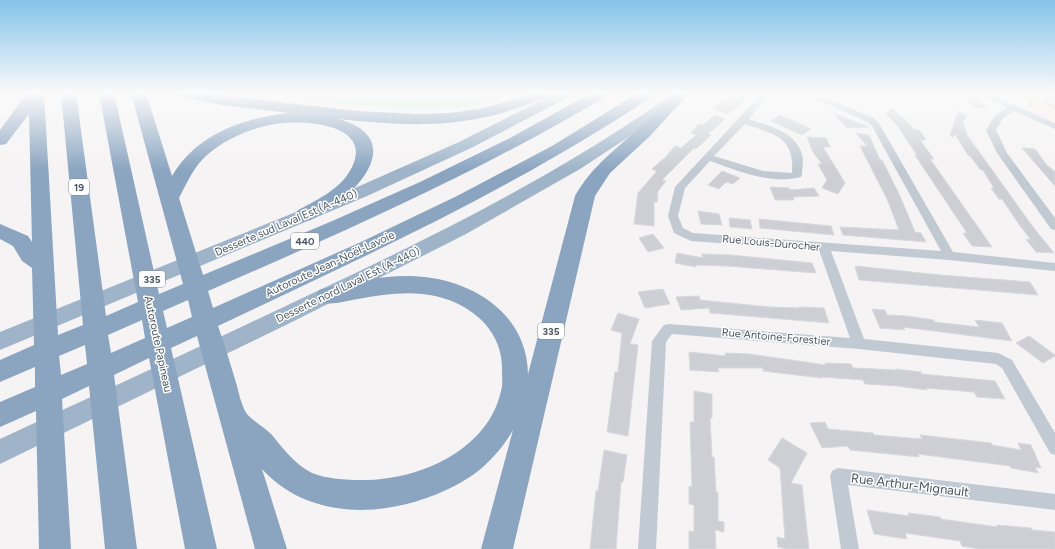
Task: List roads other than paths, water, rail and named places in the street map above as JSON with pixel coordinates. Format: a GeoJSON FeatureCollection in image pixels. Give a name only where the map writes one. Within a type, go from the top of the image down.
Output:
{"type":"FeatureCollection","features":[{"type":"Feature","properties":{"kind":"highway"},"geometry":{"type":"LineString","coordinates":[[0,140],[17,119]]}},
{"type":"Feature","properties":{"kind":"highway"},"geometry":{"type":"LineString","coordinates":[[36,119],[44,264],[54,549]]}},
{"type":"Feature","properties":{"kind":"highway","name":"19"},"geometry":{"type":"LineString","coordinates":[[71,119],[121,549]]}},
{"type":"Feature","properties":{"kind":"highway","name":"Autoroute Papineau"},"geometry":{"type":"LineString","coordinates":[[111,119],[201,549]]}},
{"type":"Feature","properties":{"kind":"highway"},"geometry":{"type":"LineString","coordinates":[[145,119],[271,549]]}},
{"type":"Feature","properties":{"kind":"highway"},"geometry":{"type":"LineString","coordinates":[[169,199],[188,165],[201,152],[223,137],[248,126],[270,120],[284,119]]}},
{"type":"Feature","properties":{"kind":"highway"},"geometry":{"type":"LineString","coordinates":[[304,216],[350,183],[359,172],[364,159],[363,144],[356,134],[340,124],[321,119]]}},
{"type":"Feature","properties":{"kind":"highway"},"geometry":{"type":"LineString","coordinates":[[403,119],[424,120],[452,119]]}},
{"type":"Feature","properties":{"kind":"highway","name":"Desserte sud Laval Est (A-440)"},"geometry":{"type":"LineString","coordinates":[[0,341],[304,216],[458,148],[516,119]]}},
{"type":"Feature","properties":{"kind":"highway","name":"440"},"geometry":{"type":"LineString","coordinates":[[0,371],[322,234],[416,191],[527,136],[557,119]]}},
{"type":"Feature","properties":{"kind":"highway","name":"Autoroute Jean-Noël-Lavoie"},"geometry":{"type":"LineString","coordinates":[[0,415],[319,270],[416,224],[551,152],[606,119]]}},
{"type":"Feature","properties":{"kind":"highway","name":"Desserte nord Laval Est (A-440)"},"geometry":{"type":"LineString","coordinates":[[0,452],[327,296],[428,246],[517,198],[586,157],[645,119]]}},
{"type":"Feature","properties":{"kind":"highway","name":"335"},"geometry":{"type":"LineString","coordinates":[[497,549],[585,196],[595,178],[604,167],[657,119]]}},
{"type":"Feature","properties":{"kind":"highway"},"geometry":{"type":"LineString","coordinates":[[0,231],[21,241],[30,256],[44,264]]}},
{"type":"Feature","properties":{"kind":"highway"},"geometry":{"type":"LineString","coordinates":[[234,420],[258,440],[274,460],[295,478],[307,485],[322,490],[360,495],[398,493],[439,479],[466,463],[486,445],[499,428],[506,417],[514,392],[516,367],[514,355],[506,333],[500,324],[484,308],[456,293],[435,286],[387,285],[327,296]]}},
{"type":"Feature","properties":{"kind":"street"},"geometry":{"type":"LineString","coordinates":[[868,119],[876,125],[949,256]]}},
{"type":"Feature","properties":{"kind":"street"},"geometry":{"type":"LineString","coordinates":[[997,119],[991,130],[1002,153],[1055,226]]}},
{"type":"Feature","properties":{"kind":"street"},"geometry":{"type":"LineString","coordinates":[[1039,119],[1055,126]]}},
{"type":"Feature","properties":{"kind":"street","name":"Rue Louis-Durocher"},"geometry":{"type":"LineString","coordinates":[[743,120],[680,187],[673,216],[678,230],[691,237],[824,248],[949,256],[1055,267]]}},
{"type":"Feature","properties":{"kind":"street"},"geometry":{"type":"LineString","coordinates":[[708,157],[757,174],[785,177],[797,175],[798,158],[791,143],[782,135],[743,120]]}},
{"type":"Feature","properties":{"kind":"street"},"geometry":{"type":"LineString","coordinates":[[824,248],[859,344]]}},
{"type":"Feature","properties":{"kind":"street","name":"Rue Antoine-Forestier"},"geometry":{"type":"LineString","coordinates":[[647,549],[659,341],[669,329],[859,344],[998,358],[1007,364],[1018,380],[1055,448]]}},
{"type":"Feature","properties":{"kind":"street","name":"Rue Arthur-Mignault"},"geometry":{"type":"LineString","coordinates":[[850,549],[838,476],[1055,502]]}}]}
